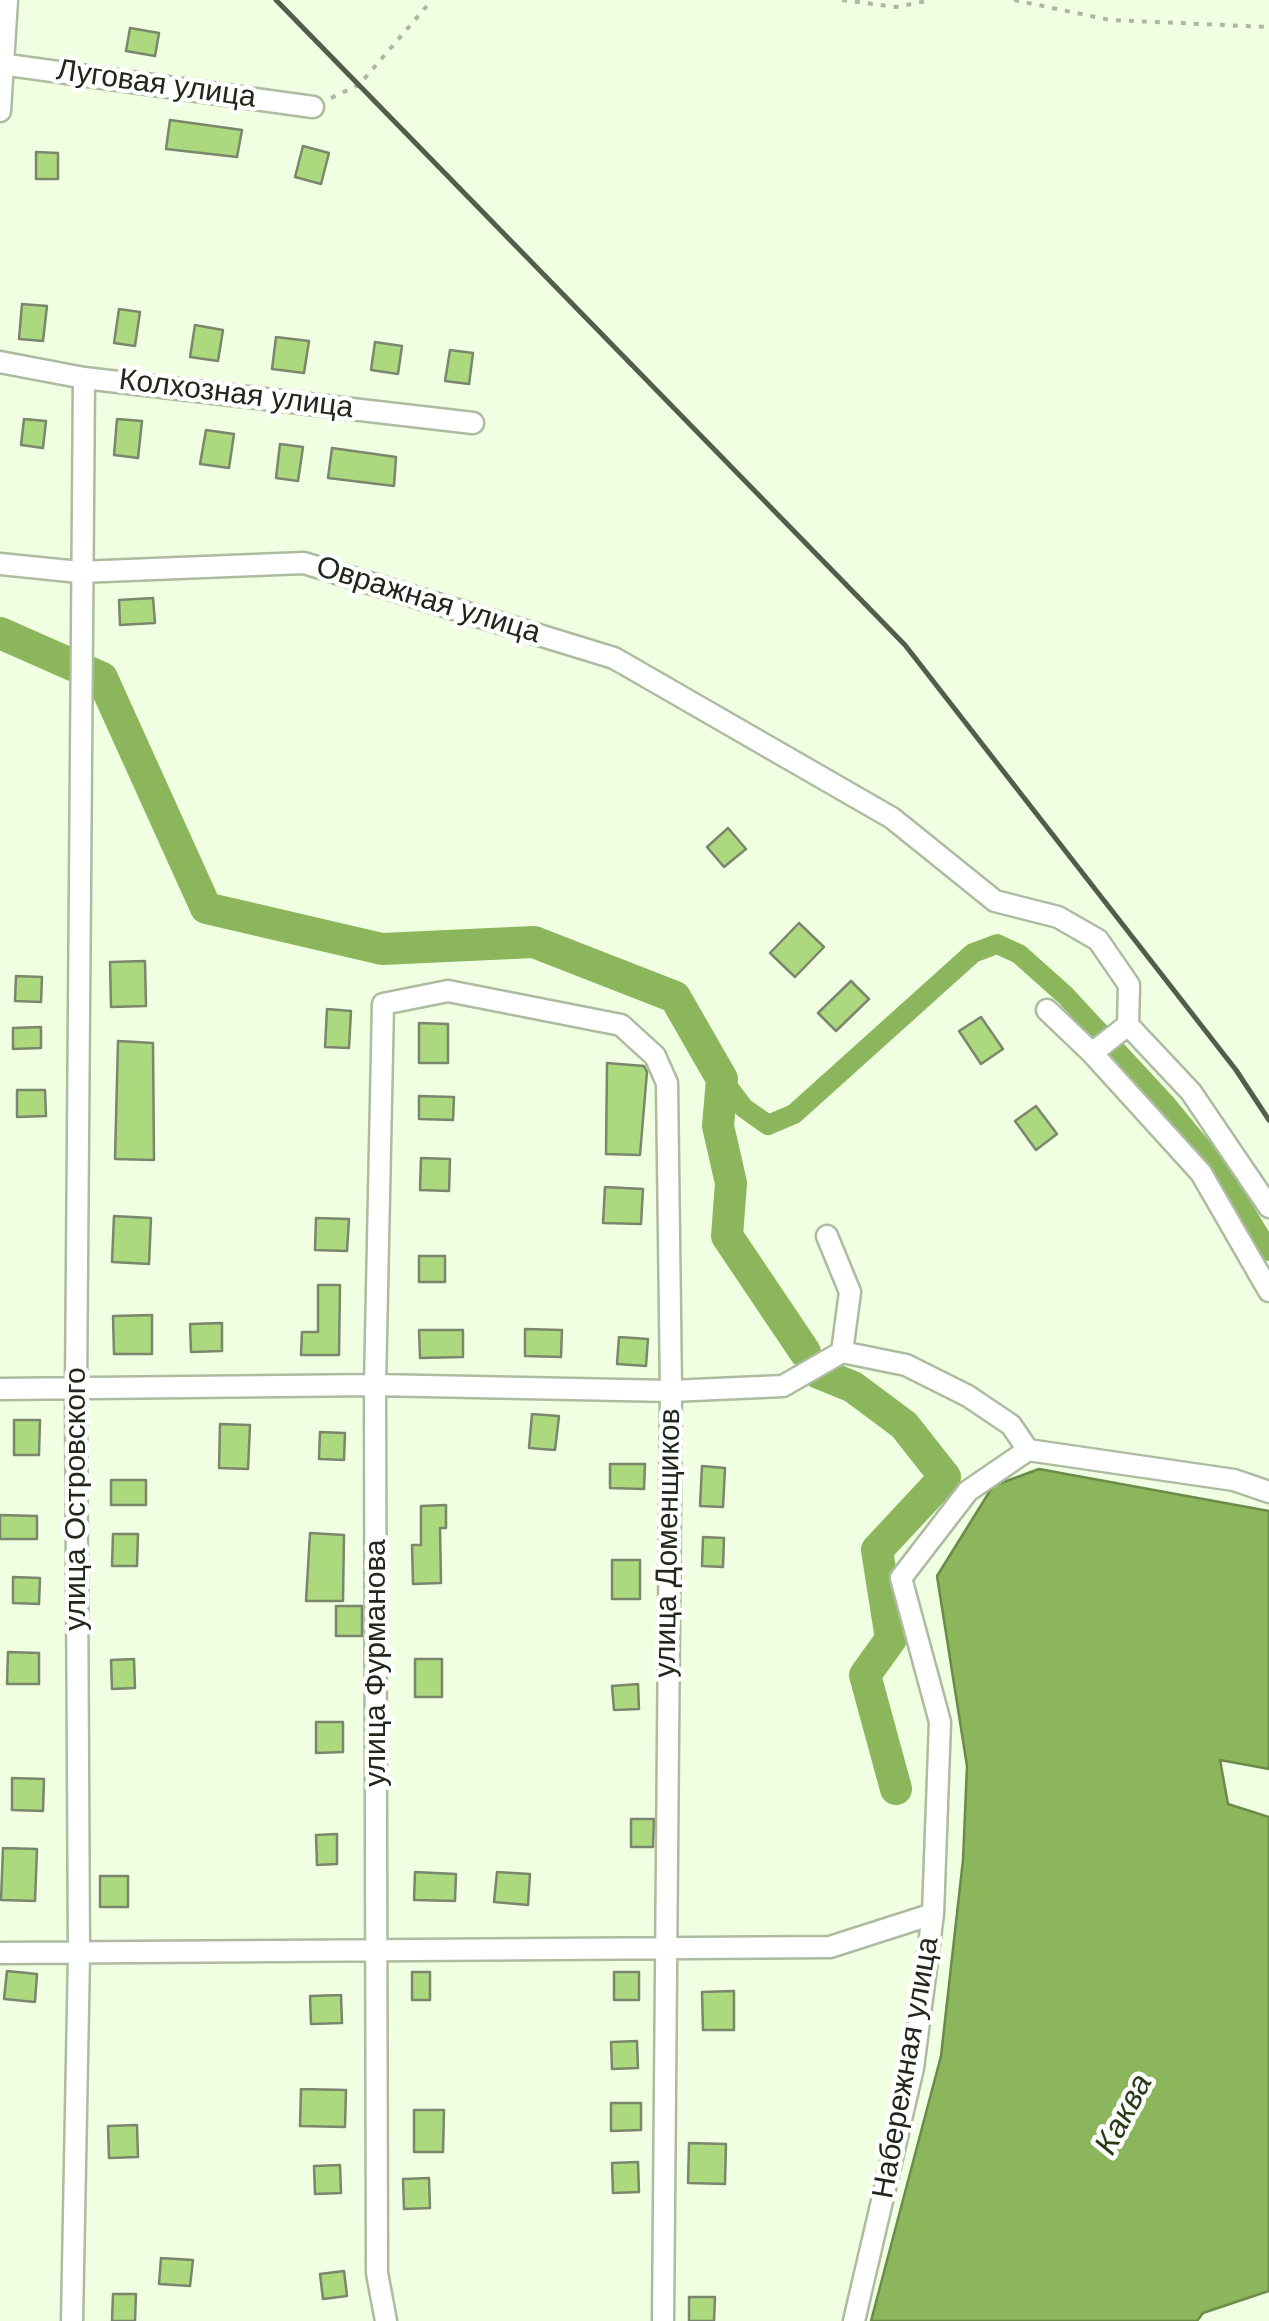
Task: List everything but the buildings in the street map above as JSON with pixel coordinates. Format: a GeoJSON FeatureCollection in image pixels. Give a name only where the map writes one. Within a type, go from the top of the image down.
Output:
{"type":"FeatureCollection","features":[{"type":"Feature","properties":{"kind":"street"},"geometry":{"type":"LineString","coordinates":[[0,111],[7,0]]}},
{"type":"Feature","properties":{"kind":"street","name":"Луговая улица"},"geometry":{"type":"LineString","coordinates":[[2,64],[313,107]]}},
{"type":"Feature","properties":{"kind":"street","name":"Колхозная улица"},"geometry":{"type":"LineString","coordinates":[[0,362],[84,378],[472,423]]}},
{"type":"Feature","properties":{"kind":"street","name":"улица Островского"},"geometry":{"type":"LineString","coordinates":[[72,2321],[79,1954],[76,1388],[84,378]]}},
{"type":"Feature","properties":{"kind":"street","name":"Овражная улица"},"geometry":{"type":"LineString","coordinates":[[0,564],[80,572],[304,563],[614,658],[892,818],[996,901],[1058,918],[1098,940],[1130,985],[1128,1024]]}},
{"type":"Feature","properties":{"kind":"street","name":"улица Доменщиков"},"geometry":{"type":"LineString","coordinates":[[383,1004],[448,992],[621,1025],[664,1069],[669,1098],[671,1391],[663,2321]]}},
{"type":"Feature","properties":{"kind":"street","name":"улица Фурманова"},"geometry":{"type":"LineString","coordinates":[[383,1004],[375,1385],[377,2273],[386,2321]]}},
{"type":"Feature","properties":{"kind":"street"},"geometry":{"type":"LineString","coordinates":[[1046,1010],[1092,1053],[1200,1173],[1269,1290]]}},
{"type":"Feature","properties":{"kind":"street"},"geometry":{"type":"LineString","coordinates":[[1092,1053],[1128,1024],[1192,1092],[1269,1207]]}},
{"type":"Feature","properties":{"kind":"street"},"geometry":{"type":"LineString","coordinates":[[828,1236],[850,1292],[842,1352]]}},
{"type":"Feature","properties":{"kind":"street"},"geometry":{"type":"LineString","coordinates":[[0,1389],[375,1385],[671,1391],[783,1386],[842,1352],[906,1365],[968,1396],[1011,1425],[1028,1450],[1234,1480],[1269,1492]]}},
{"type":"Feature","properties":{"kind":"street","name":"Набережная улица"},"geometry":{"type":"LineString","coordinates":[[854,2321],[866,2283],[913,2068],[934,1914],[940,1722],[901,1578],[968,1491],[1028,1450]]}},
{"type":"Feature","properties":{"kind":"street"},"geometry":{"type":"LineString","coordinates":[[0,1953],[664,1945],[830,1947],[934,1914]]}},
{"type":"Feature","properties":{"kind":"path"},"geometry":{"type":"LineString","coordinates":[[313,107],[359,85],[432,0]]}},
{"type":"Feature","properties":{"kind":"path"},"geometry":{"type":"LineString","coordinates":[[842,0],[896,7],[932,0]]}},
{"type":"Feature","properties":{"kind":"path"},"geometry":{"type":"LineString","coordinates":[[1014,0],[1110,20],[1269,27]]}},
{"type":"Feature","properties":{"kind":"water","name":"Каква"},"geometry":{"type":"Polygon","coordinates":[[[1039,1469],[1269,1511],[1269,1769],[1220,1760],[1228,1804],[1269,1817],[1269,2291],[1203,2313],[1197,2321],[871,2321],[941,2056],[963,1860],[967,1766],[937,1576],[993,1486],[1039,1469]]]}},
{"type":"Feature","properties":{"kind":"waterway"},"geometry":{"type":"LineString","coordinates":[[0,633],[102,678],[206,908],[382,949],[534,942],[675,997],[722,1079],[718,1126],[731,1183],[727,1236],[805,1352]]}},
{"type":"Feature","properties":{"kind":"waterway"},"geometry":{"type":"LineString","coordinates":[[722,1079],[744,1108],[768,1125],[794,1114],[973,953],[997,944],[1019,954],[1065,995],[1166,1104],[1217,1166],[1269,1251]]}},
{"type":"Feature","properties":{"kind":"waterway"},"geometry":{"type":"LineString","coordinates":[[819,1373],[853,1387],[904,1425],[945,1477],[877,1550],[891,1639],[865,1675],[896,1789]]}},
{"type":"Feature","properties":{"kind":"railway"},"geometry":{"type":"LineString","coordinates":[[276,0],[905,645],[1236,1070],[1269,1120]]}}]}
